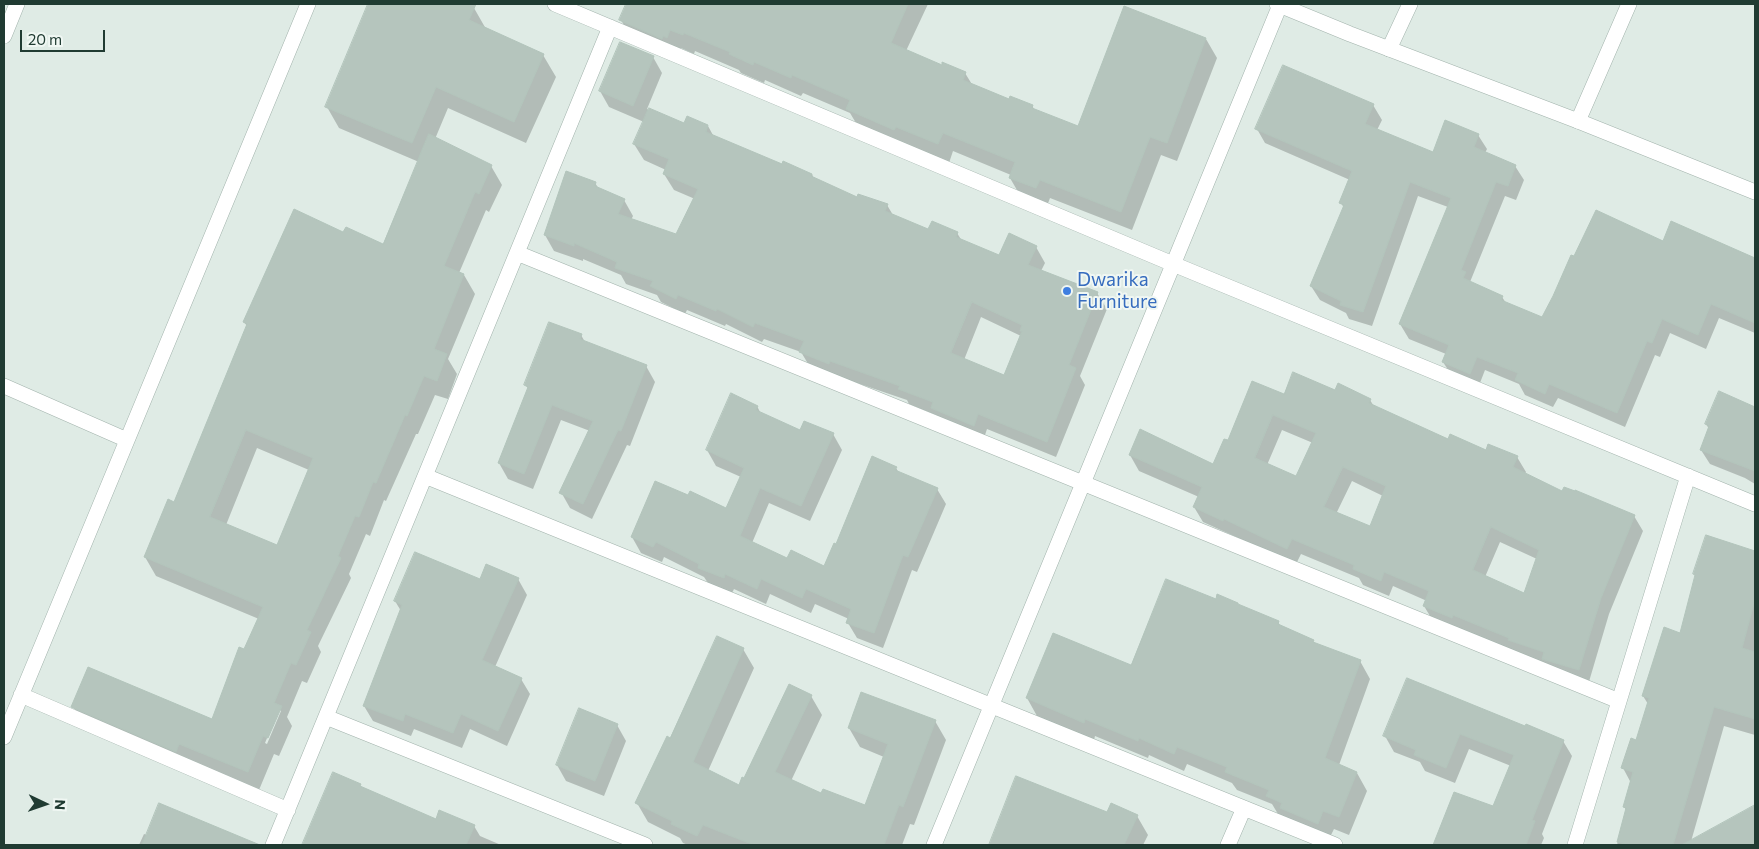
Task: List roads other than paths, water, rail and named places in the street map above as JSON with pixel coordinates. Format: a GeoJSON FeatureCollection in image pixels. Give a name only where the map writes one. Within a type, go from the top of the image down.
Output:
{"type":"FeatureCollection","features":[{"type":"Feature","properties":{"kind":"street"},"geometry":{"type":"LineString","coordinates":[[4,36],[17,4]]}},
{"type":"Feature","properties":{"kind":"street"},"geometry":{"type":"LineString","coordinates":[[4,737],[308,4]]}},
{"type":"Feature","properties":{"kind":"street"},"geometry":{"type":"LineString","coordinates":[[556,4],[1174,264],[1755,504]]}},
{"type":"Feature","properties":{"kind":"street"},"geometry":{"type":"LineString","coordinates":[[934,845],[1174,264],[1279,4],[1755,192]]}},
{"type":"Feature","properties":{"kind":"street"},"geometry":{"type":"LineString","coordinates":[[1389,49],[1410,4]]}},
{"type":"Feature","properties":{"kind":"street"},"geometry":{"type":"LineString","coordinates":[[1578,121],[1629,4]]}},
{"type":"Feature","properties":{"kind":"street"},"geometry":{"type":"LineString","coordinates":[[273,845],[610,27]]}},
{"type":"Feature","properties":{"kind":"street"},"geometry":{"type":"LineString","coordinates":[[517,253],[1619,701]]}},
{"type":"Feature","properties":{"kind":"street"},"geometry":{"type":"LineString","coordinates":[[4,386],[127,440]]}},
{"type":"Feature","properties":{"kind":"street"},"geometry":{"type":"LineString","coordinates":[[425,476],[1335,845]]}},
{"type":"Feature","properties":{"kind":"street"},"geometry":{"type":"LineString","coordinates":[[1575,845],[1688,476]]}},
{"type":"Feature","properties":{"kind":"street"},"geometry":{"type":"LineString","coordinates":[[21,695],[288,810]]}},
{"type":"Feature","properties":{"kind":"street"},"geometry":{"type":"LineString","coordinates":[[326,716],[645,845]]}},
{"type":"Feature","properties":{"kind":"street"},"geometry":{"type":"LineString","coordinates":[[1228,845],[1244,808]]}},
{"type":"Feature","properties":{"kind":"place","name":"Dwarika Furniture"},"geometry":{"type":"Point","coordinates":[1067,291]}}]}
